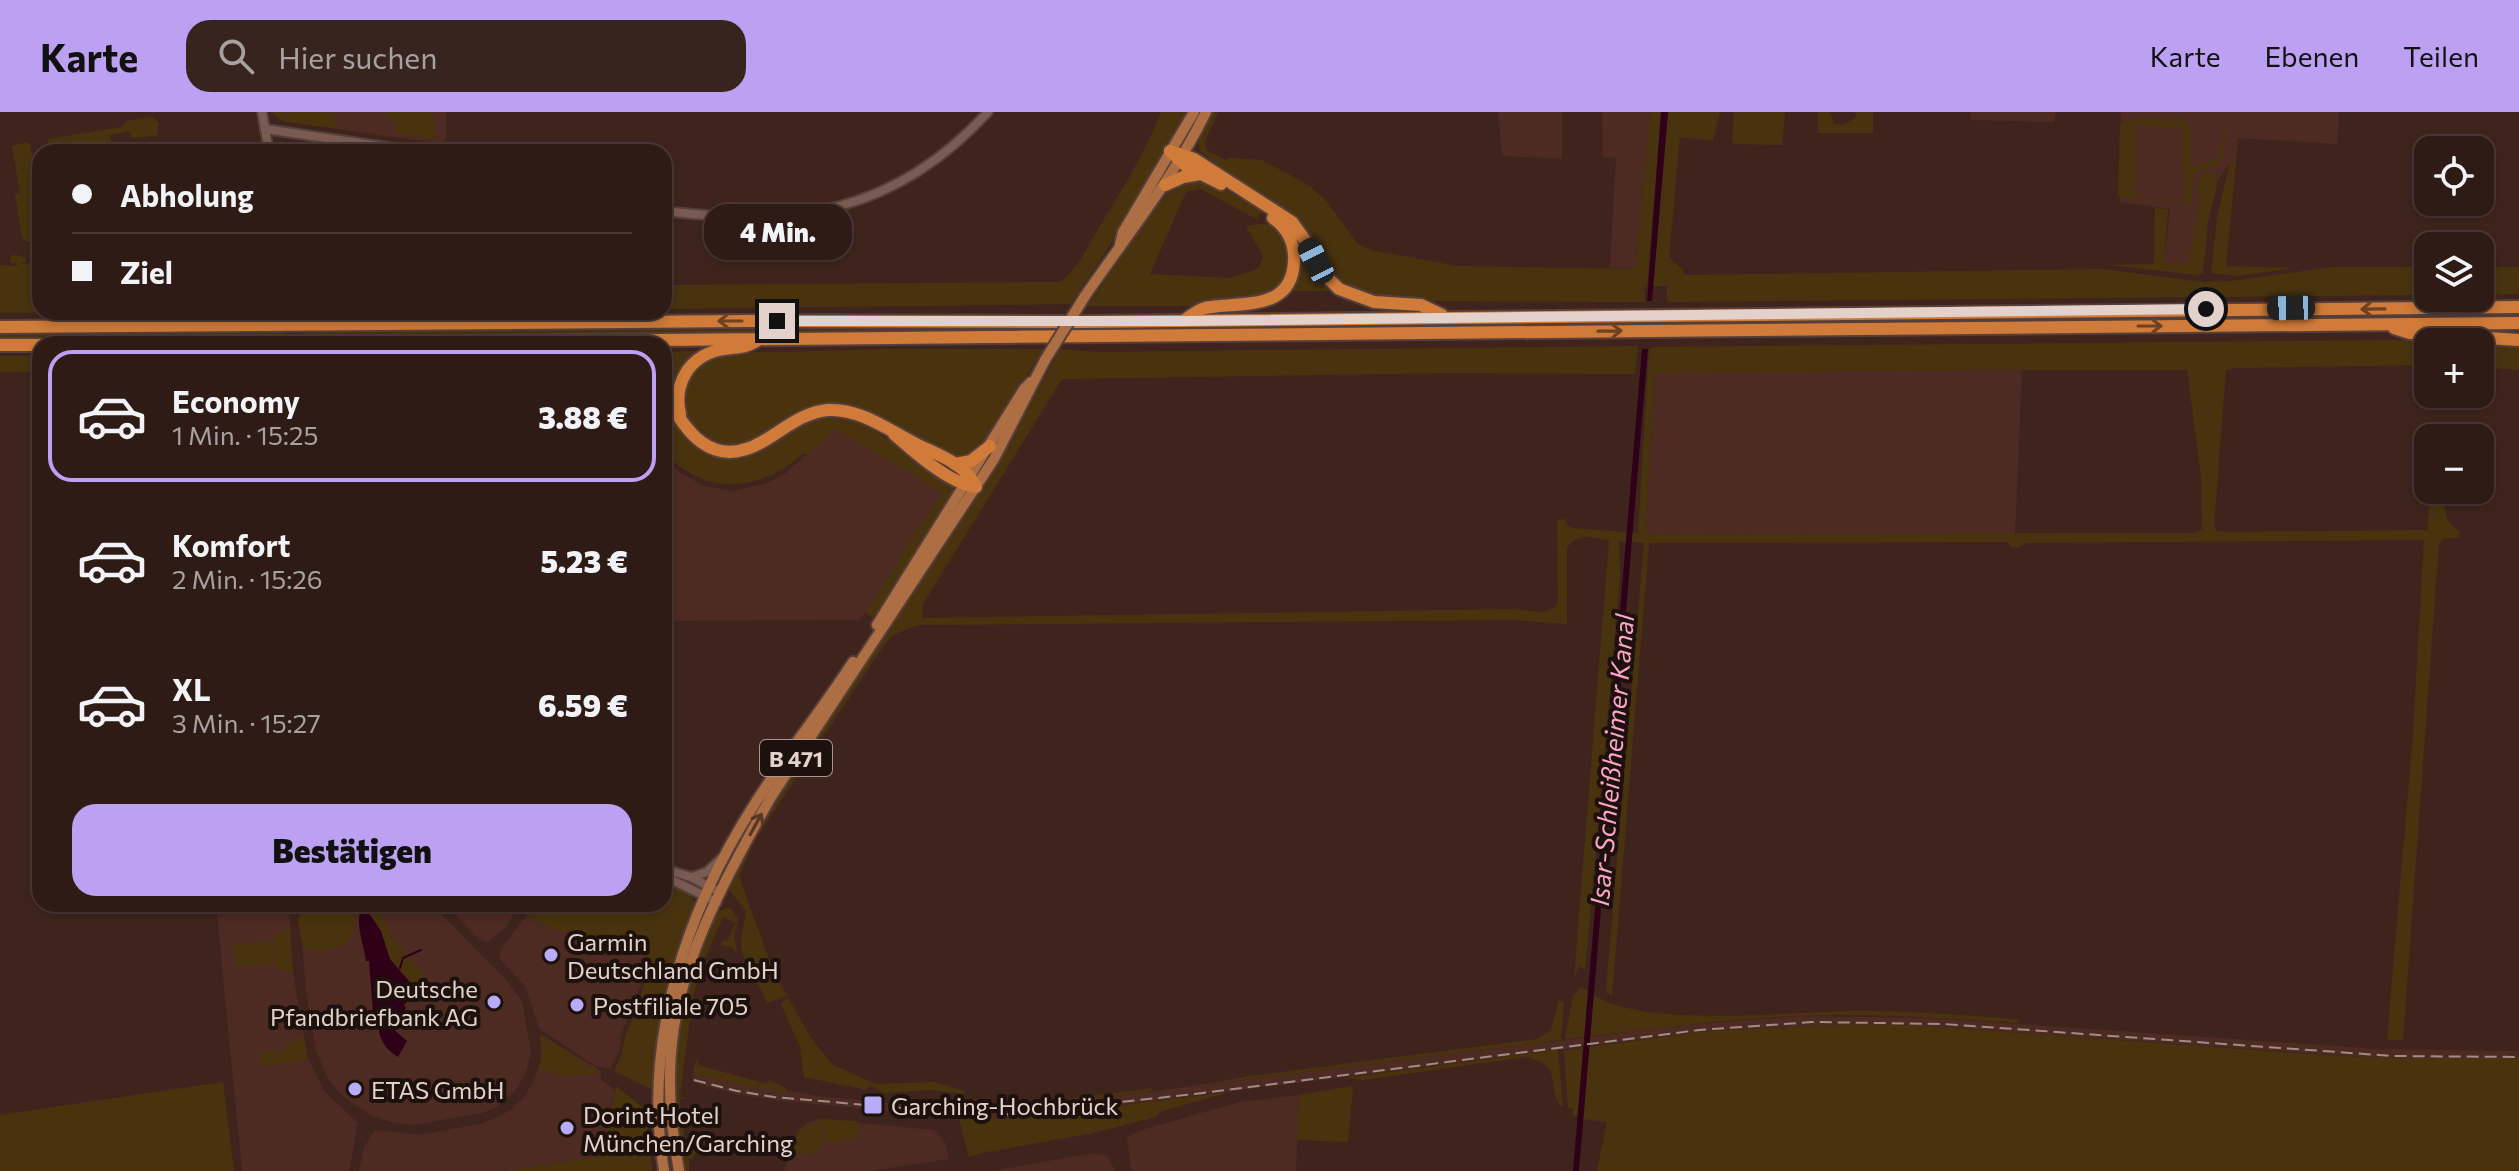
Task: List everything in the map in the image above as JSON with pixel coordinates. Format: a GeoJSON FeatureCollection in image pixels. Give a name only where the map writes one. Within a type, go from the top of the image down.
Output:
{"type":"FeatureCollection","features":[{"type":"Feature","properties":{"kind":"highway"},"geometry":{"type":"LineString","coordinates":[[1178,155],[1201,174],[1260,208],[1282,225],[1289,236],[1294,264],[1281,292],[1268,300],[1250,305],[1202,309],[1183,321]]}},
{"type":"Feature","properties":{"kind":"highway"},"geometry":{"type":"LineString","coordinates":[[1178,155],[1292,222],[1320,270],[1339,289],[1374,302],[1421,305],[1445,317]]}},
{"type":"Feature","properties":{"kind":"highway"},"geometry":{"type":"LineString","coordinates":[[1165,185],[1191,174],[1201,174]]}},
{"type":"Feature","properties":{"kind":"highway"},"geometry":{"type":"LineString","coordinates":[[0,327],[702,321],[1183,321],[2519,307]]}},
{"type":"Feature","properties":{"kind":"highway"},"geometry":{"type":"LineString","coordinates":[[672,340],[2519,323]]}},
{"type":"Feature","properties":{"kind":"highway"},"geometry":{"type":"LineString","coordinates":[[2380,324],[2410,333],[2519,340]]}},
{"type":"Feature","properties":{"kind":"highway"},"geometry":{"type":"LineString","coordinates":[[682,425],[678,395],[684,374],[691,365],[702,356],[720,350],[747,348],[761,338]]}},
{"type":"Feature","properties":{"kind":"highway"},"geometry":{"type":"LineString","coordinates":[[0,345],[32,345]]}},
{"type":"Feature","properties":{"kind":"highway"},"geometry":{"type":"LineString","coordinates":[[672,406],[682,425],[702,444],[726,451],[759,444],[797,420],[826,410],[851,412],[954,464],[971,483]]}},
{"type":"Feature","properties":{"kind":"highway"},"geometry":{"type":"LineString","coordinates":[[894,434],[917,454],[971,483]]}},
{"type":"Feature","properties":{"kind":"highway"},"geometry":{"type":"LineString","coordinates":[[954,464],[971,461],[990,446]]}},
{"type":"Feature","properties":{"kind":"main road","name":"B 471"},"geometry":{"type":"LineString","coordinates":[[679,1171],[670,1112],[672,1041],[687,974],[719,898],[771,797],[971,483],[1012,428],[1035,378],[1085,296],[1165,185],[1194,112]]}},
{"type":"Feature","properties":{"kind":"main road","name":"B 471"},"geometry":{"type":"LineString","coordinates":[[1120,244],[1123,232],[1206,112]]}},
{"type":"Feature","properties":{"kind":"main road","name":"B 471"},"geometry":{"type":"LineString","coordinates":[[971,483],[1024,389],[1035,378]]}},
{"type":"Feature","properties":{"kind":"main road","name":"B 471"},"geometry":{"type":"LineString","coordinates":[[664,1171],[658,1097],[662,1040],[677,972],[708,892],[756,801],[879,629]]}},
{"type":"Feature","properties":{"kind":"street"},"geometry":{"type":"LineString","coordinates":[[262,112],[268,144]]}},
{"type":"Feature","properties":{"kind":"street"},"geometry":{"type":"LineString","coordinates":[[672,212],[776,217],[837,208],[918,173],[961,139],[988,112]]}},
{"type":"Feature","properties":{"kind":"street"},"geometry":{"type":"LineString","coordinates":[[265,129],[367,144]]}},
{"type":"Feature","properties":{"kind":"street"},"geometry":{"type":"LineString","coordinates":[[691,877],[703,874],[727,855]]}},
{"type":"Feature","properties":{"kind":"street"},"geometry":{"type":"LineString","coordinates":[[672,871],[691,877],[708,892]]}},
{"type":"Feature","properties":{"kind":"street"},"geometry":{"type":"LineString","coordinates":[[672,879],[719,898]]}},
{"type":"Feature","properties":{"kind":"shaded area"},"geometry":{"type":"Polygon","coordinates":[[[271,112],[334,112],[338,129],[282,121],[271,112]]]}},
{"type":"Feature","properties":{"kind":"shaded area"},"geometry":{"type":"Polygon","coordinates":[[[334,112],[446,112],[446,140],[442,144],[338,129],[334,112]]]}},
{"type":"Feature","properties":{"kind":"shaded area"},"geometry":{"type":"Polygon","coordinates":[[[385,112],[433,112],[436,140],[396,133],[395,119],[389,119],[385,112]]]}},
{"type":"Feature","properties":{"kind":"shaded area"},"geometry":{"type":"Polygon","coordinates":[[[1161,112],[1188,112],[1137,204],[1071,304],[672,309],[672,285],[1060,282],[1087,250],[1161,112]]]}},
{"type":"Feature","properties":{"kind":"shaded area"},"geometry":{"type":"Polygon","coordinates":[[[1213,112],[1218,112],[1205,142],[1207,150],[1225,160],[1262,160],[1310,186],[1328,203],[1358,244],[1371,250],[1457,266],[1635,269],[1650,112],[1661,112],[1645,302],[1406,301],[1385,299],[1353,289],[1328,270],[1293,216],[1200,151],[1198,141],[1213,112]]]}},
{"type":"Feature","properties":{"kind":"shaded area"},"geometry":{"type":"Polygon","coordinates":[[[1498,112],[1562,112],[1562,159],[1502,156],[1498,112]]]}},
{"type":"Feature","properties":{"kind":"shaded area"},"geometry":{"type":"Polygon","coordinates":[[[1602,112],[1650,112],[1635,269],[1610,268],[1616,158],[1603,157],[1602,112]]]}},
{"type":"Feature","properties":{"kind":"shaded area"},"geometry":{"type":"Polygon","coordinates":[[[1668,112],[1720,112],[1713,141],[1680,137],[1669,257],[1683,270],[1684,275],[2103,269],[2201,282],[2231,281],[2332,267],[2414,267],[2414,295],[1667,302],[1667,286],[1653,286],[1668,112]]]}},
{"type":"Feature","properties":{"kind":"shaded area"},"geometry":{"type":"Polygon","coordinates":[[[1734,112],[1785,112],[1782,145],[1735,144],[1732,141],[1734,112]]]}},
{"type":"Feature","properties":{"kind":"shaded area"},"geometry":{"type":"Polygon","coordinates":[[[1818,112],[1830,112],[1834,123],[1842,125],[1855,118],[1857,112],[1873,112],[1873,133],[1818,133],[1818,112]]]}},
{"type":"Feature","properties":{"kind":"shaded area"},"geometry":{"type":"Polygon","coordinates":[[[1971,112],[2056,112],[2054,122],[1970,120],[1971,112]]]}},
{"type":"Feature","properties":{"kind":"shaded area"},"geometry":{"type":"Polygon","coordinates":[[[2121,112],[2339,112],[2337,144],[2238,138],[2236,162],[2230,162],[2217,181],[2216,175],[2197,188],[2200,199],[2190,265],[2164,262],[2170,209],[2120,202],[2121,112]]]}},
{"type":"Feature","properties":{"kind":"shaded area"},"geometry":{"type":"Polygon","coordinates":[[[152,117],[159,123],[157,135],[132,139],[130,131],[110,135],[112,144],[49,144],[48,139],[121,127],[126,121],[152,117]]]}},
{"type":"Feature","properties":{"kind":"shaded area"},"geometry":{"type":"Polygon","coordinates":[[[2135,118],[2182,120],[2191,128],[2191,166],[2217,159],[2225,130],[2228,130],[2220,164],[2197,171],[2193,178],[2192,201],[2188,204],[2118,197],[2120,125],[2135,118]],[[2137,125],[2135,197],[2184,203],[2183,129],[2137,125]]]}},
{"type":"Feature","properties":{"kind":"shaded area"},"geometry":{"type":"Polygon","coordinates":[[[30,144],[32,241],[27,242],[22,237],[15,194],[20,193],[12,146],[30,144]]]}},
{"type":"Feature","properties":{"kind":"shaded area"},"geometry":{"type":"Polygon","coordinates":[[[2230,162],[2236,162],[2226,266],[2293,268],[2239,276],[2211,273],[2217,218],[2230,162]]]}},
{"type":"Feature","properties":{"kind":"shaded area"},"geometry":{"type":"Polygon","coordinates":[[[2211,172],[2216,175],[2217,185],[2208,222],[2203,273],[2197,275],[2110,265],[2154,264],[2155,208],[2168,209],[2164,262],[2189,264],[2200,199],[2197,188],[2200,176],[2211,172]]]}},
{"type":"Feature","properties":{"kind":"shaded area"},"geometry":{"type":"Polygon","coordinates":[[[1186,179],[1209,180],[1262,212],[1256,219],[1201,189],[1186,192],[1150,274],[1230,278],[1258,269],[1263,256],[1246,226],[1275,222],[1286,241],[1289,257],[1286,273],[1275,292],[1219,306],[1088,306],[1147,217],[1175,185],[1186,179]]]}},
{"type":"Feature","properties":{"kind":"shaded area"},"geometry":{"type":"Polygon","coordinates":[[[1292,228],[1321,279],[1330,290],[1290,291],[1292,228]]]}},
{"type":"Feature","properties":{"kind":"shaded area"},"geometry":{"type":"Polygon","coordinates":[[[10,257],[25,257],[26,262],[20,264],[32,263],[32,313],[0,313],[0,265],[19,264],[10,262],[10,257]]]}},
{"type":"Feature","properties":{"kind":"shaded area"},"geometry":{"type":"Polygon","coordinates":[[[2494,267],[2519,267],[2519,294],[2494,295],[2494,267]]]}},
{"type":"Feature","properties":{"kind":"shaded area"},"geometry":{"type":"Polygon","coordinates":[[[2250,315],[2250,320],[1608,325],[1608,321],[2250,315]]]}},
{"type":"Feature","properties":{"kind":"shaded area"},"geometry":{"type":"Polygon","coordinates":[[[1415,322],[1415,327],[1072,330],[1075,325],[1415,322]]]}},
{"type":"Feature","properties":{"kind":"shaded area"},"geometry":{"type":"Polygon","coordinates":[[[1059,326],[1056,330],[303,336],[303,332],[368,331],[1059,326]]]}},
{"type":"Feature","properties":{"kind":"shaded area"},"geometry":{"type":"Polygon","coordinates":[[[286,332],[286,336],[0,338],[0,334],[286,332]]]}},
{"type":"Feature","properties":{"kind":"shaded area"},"geometry":{"type":"Polygon","coordinates":[[[2414,340],[2414,365],[2226,370],[2214,526],[2217,531],[2225,532],[2427,532],[2430,504],[2445,504],[2447,518],[2459,531],[2459,538],[2445,538],[2439,543],[2403,1040],[2387,1040],[2413,733],[2424,540],[2025,543],[2018,548],[2011,547],[2007,542],[1649,543],[1612,996],[1606,991],[1644,543],[1619,541],[1620,576],[1586,961],[1585,970],[1580,966],[1574,977],[1609,540],[1585,537],[1575,540],[1567,548],[1567,624],[1513,620],[918,625],[893,635],[755,840],[739,876],[773,971],[811,1038],[833,1065],[876,1084],[935,1082],[965,1091],[964,1094],[930,1090],[884,1093],[869,1085],[867,1090],[804,1077],[800,1047],[781,1004],[788,998],[786,996],[767,1003],[742,952],[746,912],[729,889],[776,800],[949,540],[1012,438],[1060,349],[1097,352],[1638,346],[1635,374],[1454,373],[1062,379],[923,604],[922,618],[1513,609],[1541,612],[1553,609],[1558,603],[1557,520],[1565,519],[1567,525],[1573,528],[1638,533],[1649,349],[2414,340]],[[2187,370],[1655,373],[1646,530],[1650,534],[2194,533],[2202,529],[2201,476],[2187,370]]]}},
{"type":"Feature","properties":{"kind":"shaded area"},"geometry":{"type":"Polygon","coordinates":[[[2494,344],[2519,346],[2519,370],[2494,368],[2494,344]]]}},
{"type":"Feature","properties":{"kind":"shaded area"},"geometry":{"type":"Polygon","coordinates":[[[888,349],[1044,349],[977,453],[960,460],[882,418],[850,407],[835,405],[754,442],[731,446],[706,438],[688,420],[683,409],[685,385],[701,361],[709,356],[888,349]]]}},
{"type":"Feature","properties":{"kind":"shaded area"},"geometry":{"type":"Polygon","coordinates":[[[702,351],[673,402],[672,400],[672,352],[702,351]]]}},
{"type":"Feature","properties":{"kind":"shaded area"},"geometry":{"type":"Polygon","coordinates":[[[0,356],[32,356],[32,372],[0,372],[0,356]]]}},
{"type":"Feature","properties":{"kind":"shaded area"},"geometry":{"type":"Polygon","coordinates":[[[2022,370],[2015,534],[1650,534],[1646,530],[1655,373],[2022,370]]]}},
{"type":"Feature","properties":{"kind":"shaded area"},"geometry":{"type":"Polygon","coordinates":[[[672,406],[717,454],[803,422],[825,416],[842,416],[867,425],[952,484],[954,494],[877,620],[865,613],[942,492],[835,429],[809,454],[802,454],[786,467],[750,482],[713,482],[679,466],[672,459],[672,406]]]}},
{"type":"Feature","properties":{"kind":"shaded area"},"geometry":{"type":"Polygon","coordinates":[[[835,428],[942,492],[858,620],[672,621],[672,465],[704,486],[732,491],[765,484],[786,473],[835,428]]]}},
{"type":"Feature","properties":{"kind":"shaded area"},"geometry":{"type":"Polygon","coordinates":[[[672,886],[691,895],[695,905],[665,1007],[651,1089],[614,1071],[651,960],[641,952],[641,939],[635,938],[626,950],[543,925],[527,915],[529,912],[672,912],[672,886]]]}},
{"type":"Feature","properties":{"kind":"shaded area"},"geometry":{"type":"Polygon","coordinates":[[[725,908],[732,909],[738,920],[734,935],[737,952],[721,945],[723,940],[727,941],[736,923],[723,917],[693,996],[680,1096],[685,1099],[680,1099],[680,1112],[684,1112],[684,1144],[746,1146],[743,1156],[739,1152],[694,1154],[694,1158],[689,1159],[689,1171],[684,1171],[674,1104],[677,1042],[695,967],[717,913],[725,908]]]}},
{"type":"Feature","properties":{"kind":"shaded area"},"geometry":{"type":"Polygon","coordinates":[[[217,912],[289,912],[293,973],[308,1059],[325,1092],[358,1123],[349,1171],[242,1171],[217,912]]]}},
{"type":"Feature","properties":{"kind":"shaded area"},"geometry":{"type":"Polygon","coordinates":[[[299,912],[353,912],[354,929],[352,937],[340,946],[324,951],[309,950],[300,934],[299,912]]]}},
{"type":"Feature","properties":{"kind":"shaded area"},"geometry":{"type":"Polygon","coordinates":[[[300,912],[439,912],[506,980],[522,1002],[531,1051],[526,1073],[515,1091],[495,1108],[482,1113],[413,1125],[370,1115],[340,1094],[326,1075],[316,1050],[306,991],[300,912]]]}},
{"type":"Feature","properties":{"kind":"shaded area"},"geometry":{"type":"Polygon","coordinates":[[[359,912],[361,947],[355,913],[359,912]]]}},
{"type":"Feature","properties":{"kind":"shaded area"},"geometry":{"type":"Polygon","coordinates":[[[366,912],[380,912],[393,935],[429,981],[415,997],[412,983],[390,959],[381,931],[366,912]]]}},
{"type":"Feature","properties":{"kind":"shaded area"},"geometry":{"type":"Polygon","coordinates":[[[452,912],[515,912],[506,927],[487,942],[480,940],[452,912]]]}},
{"type":"Feature","properties":{"kind":"shaded area"},"geometry":{"type":"Polygon","coordinates":[[[527,915],[543,925],[630,948],[635,938],[642,939],[642,955],[651,959],[621,1036],[620,1050],[610,1069],[596,1066],[539,1029],[525,986],[499,958],[501,949],[527,915]]]}},
{"type":"Feature","properties":{"kind":"shaded area"},"geometry":{"type":"Polygon","coordinates":[[[284,927],[290,927],[293,973],[289,974],[288,970],[277,970],[274,933],[284,932],[284,927]]]}},
{"type":"Feature","properties":{"kind":"shaded area"},"geometry":{"type":"Polygon","coordinates":[[[273,941],[275,963],[236,967],[234,944],[273,941]]]}},
{"type":"Feature","properties":{"kind":"shaded area"},"geometry":{"type":"Polygon","coordinates":[[[1581,987],[1588,991],[1584,1037],[1565,1039],[1573,996],[1581,987]]]}},
{"type":"Feature","properties":{"kind":"shaded area"},"geometry":{"type":"Polygon","coordinates":[[[1594,995],[1619,1006],[1690,1015],[1877,1011],[2018,1019],[2018,1023],[1825,1015],[1719,1021],[1590,1036],[1594,995]]]}},
{"type":"Feature","properties":{"kind":"shaded area"},"geometry":{"type":"Polygon","coordinates":[[[1559,1000],[1564,1003],[1561,1040],[1194,1086],[1537,1039],[1551,1030],[1559,1000]]]}},
{"type":"Feature","properties":{"kind":"shaded area"},"geometry":{"type":"Polygon","coordinates":[[[1797,1016],[1933,1018],[2378,1049],[2519,1051],[2519,1058],[2378,1058],[1941,1027],[1843,1025],[1707,1031],[1011,1119],[974,1119],[783,1101],[740,1095],[692,1082],[693,1073],[816,1096],[933,1107],[1016,1108],[1685,1025],[1797,1016]]]}},
{"type":"Feature","properties":{"kind":"shaded area"},"geometry":{"type":"Polygon","coordinates":[[[1912,1025],[2378,1058],[2519,1058],[2519,1171],[1597,1171],[1607,1122],[1583,1119],[1589,1047],[1707,1031],[1912,1025]]]}},
{"type":"Feature","properties":{"kind":"shaded area"},"geometry":{"type":"Polygon","coordinates":[[[540,1034],[601,1071],[601,1080],[615,1090],[602,1156],[504,1171],[359,1171],[364,1147],[375,1130],[420,1135],[484,1123],[509,1111],[524,1097],[534,1081],[541,1059],[540,1034]]]}},
{"type":"Feature","properties":{"kind":"shaded area"},"geometry":{"type":"Polygon","coordinates":[[[540,1034],[600,1073],[565,1077],[539,1069],[542,1049],[540,1034]]]}},
{"type":"Feature","properties":{"kind":"shaded area"},"geometry":{"type":"Polygon","coordinates":[[[297,1037],[303,1037],[308,1059],[260,1066],[259,1053],[285,1050],[285,1042],[297,1041],[297,1037]]]}},
{"type":"Feature","properties":{"kind":"shaded area"},"geometry":{"type":"Polygon","coordinates":[[[1583,1048],[1578,1116],[1573,1116],[1573,1108],[1568,1109],[1564,1051],[1583,1048]]]}},
{"type":"Feature","properties":{"kind":"shaded area"},"geometry":{"type":"Polygon","coordinates":[[[1558,1050],[1563,1105],[1560,1106],[1550,1070],[1526,1057],[1363,1080],[1344,1078],[1558,1050]]]}},
{"type":"Feature","properties":{"kind":"shaded area"},"geometry":{"type":"Polygon","coordinates":[[[696,1060],[699,1061],[698,1065],[767,1084],[768,1080],[786,1088],[787,1092],[735,1084],[693,1073],[696,1060]]]}},
{"type":"Feature","properties":{"kind":"shaded area"},"geometry":{"type":"Polygon","coordinates":[[[223,1082],[234,1171],[0,1171],[0,1115],[223,1082]]]}},
{"type":"Feature","properties":{"kind":"shaded area"},"geometry":{"type":"Polygon","coordinates":[[[616,1086],[645,1109],[653,1171],[504,1171],[602,1156],[616,1086]]]}},
{"type":"Feature","properties":{"kind":"shaded area"},"geometry":{"type":"Polygon","coordinates":[[[1353,1086],[1348,1142],[1297,1140],[1299,1095],[1353,1086]]]}},
{"type":"Feature","properties":{"kind":"shaded area"},"geometry":{"type":"Polygon","coordinates":[[[1152,1088],[1152,1091],[1016,1108],[955,1107],[953,1098],[978,1099],[978,1104],[1020,1105],[1152,1088]]]}},
{"type":"Feature","properties":{"kind":"shaded area"},"geometry":{"type":"Polygon","coordinates":[[[1229,1092],[1160,1112],[1156,1117],[1089,1134],[969,1157],[959,1118],[1011,1119],[1229,1092]]]}},
{"type":"Feature","properties":{"kind":"shaded area"},"geometry":{"type":"Polygon","coordinates":[[[1299,1095],[1296,1171],[1131,1171],[1127,1137],[1239,1102],[1299,1095]]]}},
{"type":"Feature","properties":{"kind":"shaded area"},"geometry":{"type":"Polygon","coordinates":[[[819,1119],[823,1143],[819,1144],[820,1152],[788,1156],[799,1130],[819,1119]]]}},
{"type":"Feature","properties":{"kind":"shaded area"},"geometry":{"type":"Polygon","coordinates":[[[820,1119],[934,1130],[945,1142],[949,1159],[870,1171],[784,1171],[799,1130],[807,1123],[820,1119]]]}},
{"type":"Feature","properties":{"kind":"shaded area"},"geometry":{"type":"Polygon","coordinates":[[[820,1119],[857,1121],[860,1138],[826,1143],[820,1119]]]}},
{"type":"Feature","properties":{"kind":"shaded area"},"geometry":{"type":"Polygon","coordinates":[[[1093,1153],[1108,1156],[1115,1171],[993,1171],[1093,1153]]]}},
{"type":"Feature","properties":{"kind":"water"},"geometry":{"type":"Polygon","coordinates":[[[1661,112],[1668,112],[1652,301],[1647,301],[1661,112]]]}},
{"type":"Feature","properties":{"kind":"water","name":"Isar-Schleißheimer Kanal"},"geometry":{"type":"Polygon","coordinates":[[[1642,349],[1648,349],[1579,1171],[1573,1171],[1642,349]]]}},
{"type":"Feature","properties":{"kind":"water"},"geometry":{"type":"Polygon","coordinates":[[[360,912],[368,912],[381,931],[390,959],[414,987],[414,999],[411,998],[404,1005],[406,1008],[391,1027],[407,1041],[398,1057],[386,1046],[379,1032],[378,1021],[373,1020],[373,1015],[379,1019],[381,1013],[377,1010],[373,1013],[369,961],[366,961],[360,912]]]}},
{"type":"Feature","properties":{"kind":"waterway"},"geometry":{"type":"LineString","coordinates":[[400,968],[403,958],[421,950]]}},
{"type":"Feature","properties":{"kind":"tunnel"},"geometry":{"type":"LineString","coordinates":[[293,320],[293,336]]}},
{"type":"Feature","properties":{"kind":"railway"},"geometry":{"type":"LineString","coordinates":[[694,1080],[774,1097],[993,1116],[1203,1093],[1699,1030],[1812,1022],[1944,1024],[2393,1056],[2519,1057]]}},
{"type":"Feature","properties":{"kind":"place","name":"Garmin Deutschland GmbH"},"geometry":{"type":"Point","coordinates":[551,955]}},
{"type":"Feature","properties":{"kind":"place","name":"Deutsche Pfandbriefbank AG"},"geometry":{"type":"Point","coordinates":[494,1002]}},
{"type":"Feature","properties":{"kind":"place","name":"Postfiliale 705"},"geometry":{"type":"Point","coordinates":[577,1005]}},
{"type":"Feature","properties":{"kind":"place","name":"ETAS GmbH"},"geometry":{"type":"Point","coordinates":[355,1089]}},
{"type":"Feature","properties":{"kind":"place","name":"Garching-Hochbrück"},"geometry":{"type":"Point","coordinates":[873,1105]}},
{"type":"Feature","properties":{"kind":"place","name":"Dorint Hotel München/Garching"},"geometry":{"type":"Point","coordinates":[567,1128]}},
{"type":"Feature","properties":{"kind":"route"},"geometry":{"type":"LineString","coordinates":[[777,321],[1078,322],[2206,309]]}}]}
